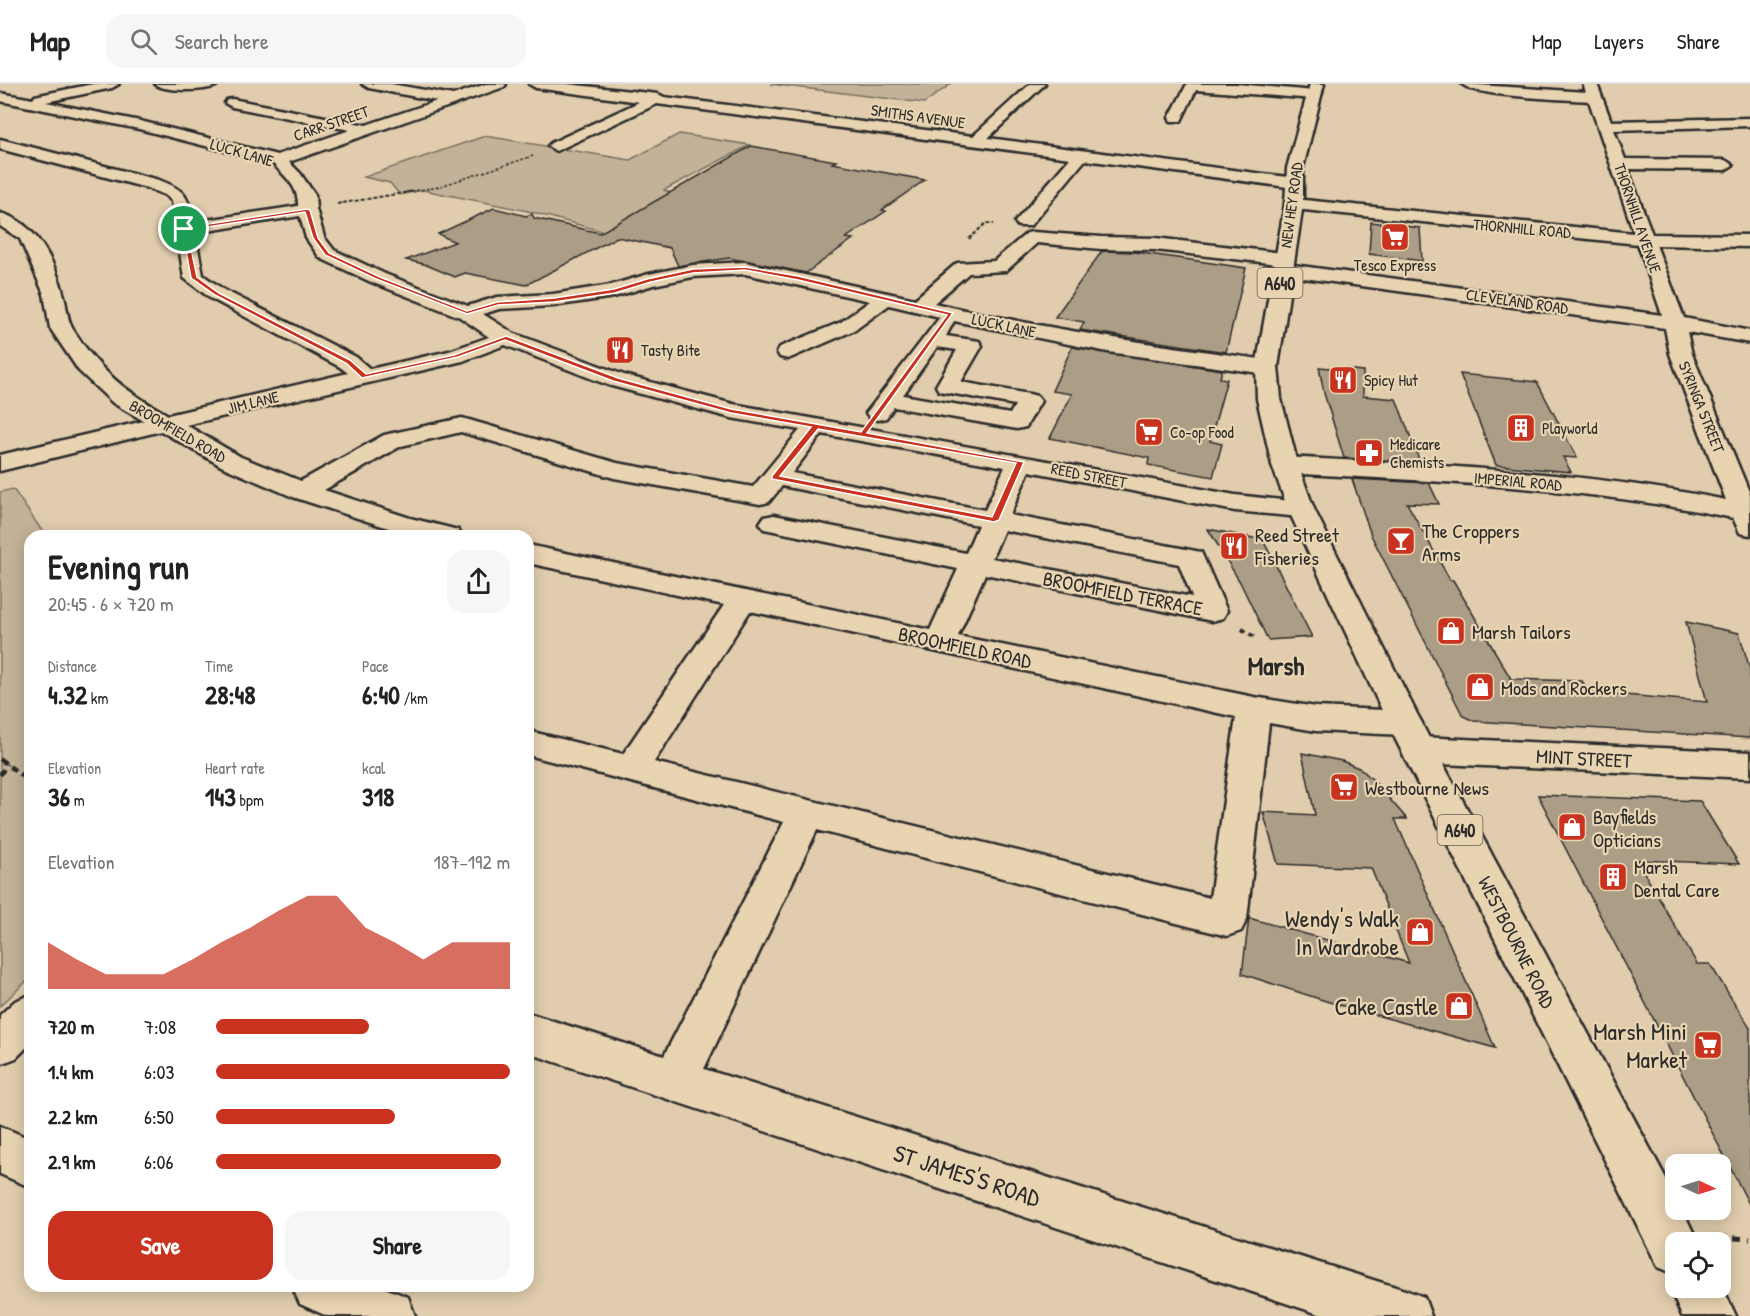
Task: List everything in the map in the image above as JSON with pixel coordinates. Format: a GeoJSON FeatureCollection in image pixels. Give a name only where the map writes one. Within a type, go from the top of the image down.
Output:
{"type":"FeatureCollection","features":[{"type":"Feature","properties":{"kind":"main road"},"geometry":{"type":"LineString","coordinates":[[0,109],[112,84]]}},
{"type":"Feature","properties":{"kind":"main road"},"geometry":{"type":"LineString","coordinates":[[162,84],[192,86],[212,84]]}},
{"type":"Feature","properties":{"kind":"main road"},"geometry":{"type":"LineString","coordinates":[[369,84],[453,99]]}},
{"type":"Feature","properties":{"kind":"main road","name":"CARR STREET"},"geometry":{"type":"LineString","coordinates":[[278,160],[499,84]]}},
{"type":"Feature","properties":{"kind":"main road","name":"SMITHS AVENUE"},"geometry":{"type":"LineString","coordinates":[[536,84],[1295,183]]}},
{"type":"Feature","properties":{"kind":"main road"},"geometry":{"type":"LineString","coordinates":[[976,141],[1038,84]]}},
{"type":"Feature","properties":{"kind":"main road"},"geometry":{"type":"LineString","coordinates":[[1469,84],[1482,88],[1592,90]]}},
{"type":"Feature","properties":{"kind":"main road"},"geometry":{"type":"LineString","coordinates":[[1176,118],[1191,87],[1203,85],[1315,89]]}},
{"type":"Feature","properties":{"kind":"main road"},"geometry":{"type":"LineString","coordinates":[[556,147],[674,89]]}},
{"type":"Feature","properties":{"kind":"main road","name":"NEW HEY ROAD"},"geometry":{"type":"LineString","coordinates":[[1268,383],[1283,261],[1294,204],[1295,168],[1315,89]]}},
{"type":"Feature","properties":{"kind":"main road","name":"THORNHILL AVENUE"},"geometry":{"type":"LineString","coordinates":[[1592,90],[1675,322],[1682,354]]}},
{"type":"Feature","properties":{"kind":"main road","name":"LUCK LANE"},"geometry":{"type":"LineString","coordinates":[[0,97],[150,128],[278,160],[294,176],[307,195],[307,209],[315,238],[327,254],[378,278],[467,313],[497,303],[554,300],[615,291],[649,280],[712,269],[745,268],[859,288],[885,299],[1009,327],[1108,345],[1268,383]]}},
{"type":"Feature","properties":{"kind":"main road"},"geometry":{"type":"LineString","coordinates":[[232,103],[368,129]]}},
{"type":"Feature","properties":{"kind":"main road"},"geometry":{"type":"LineString","coordinates":[[1606,126],[1750,122]]}},
{"type":"Feature","properties":{"kind":"main road"},"geometry":{"type":"LineString","coordinates":[[0,144],[171,191],[180,200],[194,278],[217,294],[348,362],[365,376]]}},
{"type":"Feature","properties":{"kind":"main road"},"geometry":{"type":"LineString","coordinates":[[1024,222],[1081,155]]}},
{"type":"Feature","properties":{"kind":"main road"},"geometry":{"type":"LineString","coordinates":[[1619,164],[1725,165]]}},
{"type":"Feature","properties":{"kind":"main road","name":"THORNHILL ROAD"},"geometry":{"type":"LineString","coordinates":[[1294,204],[1354,215],[1644,239],[1750,241]]}},
{"type":"Feature","properties":{"kind":"main road"},"geometry":{"type":"LineString","coordinates":[[184,229],[307,209]]}},
{"type":"Feature","properties":{"kind":"main road","name":"BROOMFIELD ROAD"},"geometry":{"type":"LineString","coordinates":[[0,218],[28,236],[54,294],[61,328],[87,366],[121,398],[232,462],[302,492],[424,530]]}},
{"type":"Feature","properties":{"kind":"main road"},"geometry":{"type":"LineString","coordinates":[[919,306],[964,267],[999,267],[1033,237],[1101,243],[1155,244],[1283,261],[1332,258]]}},
{"type":"Feature","properties":{"kind":"main road","name":"CLEVELAND ROAD"},"geometry":{"type":"LineString","coordinates":[[1283,261],[1675,322],[1750,337]]}},
{"type":"Feature","properties":{"kind":"main road"},"geometry":{"type":"LineString","coordinates":[[788,352],[848,326],[885,299]]}},
{"type":"Feature","properties":{"kind":"main road","name":"REED STREET"},"geometry":{"type":"LineString","coordinates":[[467,313],[506,338],[616,380],[731,411],[1235,503],[1301,509]]}},
{"type":"Feature","properties":{"kind":"main road"},"geometry":{"type":"LineString","coordinates":[[862,434],[951,314]]}},
{"type":"Feature","properties":{"kind":"main road","name":"JIM LANE"},"geometry":{"type":"LineString","coordinates":[[0,472],[166,424],[456,356],[506,338]]}},
{"type":"Feature","properties":{"kind":"main road"},"geometry":{"type":"LineString","coordinates":[[932,340],[971,346],[933,407]]}},
{"type":"Feature","properties":{"kind":"main road","name":"SYRINGA STREET"},"geometry":{"type":"LineString","coordinates":[[1682,354],[1748,517]]}},
{"type":"Feature","properties":{"kind":"main road","name":"WESTBOURNE ROAD"},"geometry":{"type":"LineString","coordinates":[[1268,383],[1285,465],[1301,509],[1412,737],[1667,1232]]}},
{"type":"Feature","properties":{"kind":"main road"},"geometry":{"type":"LineString","coordinates":[[889,399],[1017,422],[1029,401],[946,386]]}},
{"type":"Feature","properties":{"kind":"main road","name":"BROOMFIELD TERRACE"},"geometry":{"type":"LineString","coordinates":[[302,492],[393,440],[462,425],[614,470],[768,487],[994,520],[1191,558],[1212,611],[774,523]]}},
{"type":"Feature","properties":{"kind":"main road"},"geometry":{"type":"LineString","coordinates":[[768,487],[816,426]]}},
{"type":"Feature","properties":{"kind":"main road","name":"JIM LANE"},"geometry":{"type":"LineString","coordinates":[[0,472],[130,444]]}},
{"type":"Feature","properties":{"kind":"main road"},"geometry":{"type":"LineString","coordinates":[[940,642],[1020,462]]}},
{"type":"Feature","properties":{"kind":"main road","name":"IMPERIAL ROAD"},"geometry":{"type":"LineString","coordinates":[[1285,465],[1554,484],[1655,496],[1748,517]]}},
{"type":"Feature","properties":{"kind":"main road","name":"BROOMFIELD ROAD"},"geometry":{"type":"LineString","coordinates":[[534,555],[1254,709],[1316,718],[1412,737]]}},
{"type":"Feature","properties":{"kind":"main road"},"geometry":{"type":"LineString","coordinates":[[631,769],[742,600]]}},
{"type":"Feature","properties":{"kind":"main road"},"geometry":{"type":"LineString","coordinates":[[534,745],[1227,919],[1254,709]]}},
{"type":"Feature","properties":{"kind":"main road","name":"MINT STREET"},"geometry":{"type":"LineString","coordinates":[[1412,737],[1750,765]]}},
{"type":"Feature","properties":{"kind":"main road"},"geometry":{"type":"LineString","coordinates":[[675,1081],[807,813]]}},
{"type":"Feature","properties":{"kind":"main road"},"geometry":{"type":"LineString","coordinates":[[0,1044],[24,1021]]}},
{"type":"Feature","properties":{"kind":"main road","name":"ST JAMES'S ROAD"},"geometry":{"type":"LineString","coordinates":[[534,1035],[1405,1316]]}},
{"type":"Feature","properties":{"kind":"main road"},"geometry":{"type":"LineString","coordinates":[[0,1150],[24,1160]]}},
{"type":"Feature","properties":{"kind":"main road"},"geometry":{"type":"LineString","coordinates":[[332,1292],[389,1316]]}},
{"type":"Feature","properties":{"kind":"main road"},"geometry":{"type":"LineString","coordinates":[[1701,1298],[1710,1316]]}},
{"type":"Feature","properties":{"kind":"path"},"geometry":{"type":"LineString","coordinates":[[307,209],[438,187],[491,171],[556,147]]}},
{"type":"Feature","properties":{"kind":"path"},"geometry":{"type":"LineString","coordinates":[[0,759],[24,777]]}},
{"type":"Feature","properties":{"kind":"path"},"geometry":{"type":"LineString","coordinates":[[0,776],[7,764]]}},
{"type":"Feature","properties":{"kind":"shaded area"},"geometry":{"type":"Polygon","coordinates":[[[770,84],[951,84],[924,103],[770,84]]]}},
{"type":"Feature","properties":{"kind":"shaded area"},"geometry":{"type":"Polygon","coordinates":[[[679,134],[750,145],[664,190],[674,195],[612,234],[528,211],[423,190],[400,195],[390,183],[364,177],[485,136],[630,160],[679,134]]]}},
{"type":"Feature","properties":{"kind":"shaded area"},"geometry":{"type":"Polygon","coordinates":[[[13,489],[42,530],[24,530],[24,984],[0,1006],[0,492],[13,489]]]}},
{"type":"Feature","properties":{"kind":"building"},"geometry":{"type":"Polygon","coordinates":[[[751,146],[925,180],[882,210],[886,211],[846,238],[853,239],[806,273],[729,258],[678,266],[670,248],[617,237],[526,285],[465,273],[455,277],[424,264],[406,260],[455,242],[438,234],[494,208],[526,216],[532,214],[534,218],[600,233],[751,146]]]}},
{"type":"Feature","properties":{"kind":"building","name":"Tesco Express"},"geometry":{"type":"Polygon","coordinates":[[[1371,222],[1420,228],[1422,261],[1369,254],[1371,222]]]}},
{"type":"Feature","properties":{"kind":"building"},"geometry":{"type":"Polygon","coordinates":[[[1102,251],[1135,252],[1246,268],[1226,352],[1080,330],[1084,322],[1055,317],[1102,251]]]}},
{"type":"Feature","properties":{"kind":"building"},"geometry":{"type":"Polygon","coordinates":[[[1072,347],[1222,370],[1220,378],[1227,379],[1210,441],[1222,444],[1213,477],[1148,465],[1149,458],[1050,438],[1072,394],[1052,391],[1072,347]]]}},
{"type":"Feature","properties":{"kind":"building"},"geometry":{"type":"Polygon","coordinates":[[[1319,367],[1363,371],[1363,396],[1396,399],[1420,462],[1344,458],[1324,393],[1319,367]]]}},
{"type":"Feature","properties":{"kind":"building","name":"Playworld"},"geometry":{"type":"Polygon","coordinates":[[[1460,374],[1537,382],[1577,458],[1563,457],[1571,472],[1496,465],[1460,374]]]}},
{"type":"Feature","properties":{"kind":"building"},"geometry":{"type":"Polygon","coordinates":[[[1352,479],[1429,483],[1439,504],[1407,503],[1450,580],[1453,580],[1511,679],[1582,681],[1589,692],[1707,702],[1686,622],[1739,633],[1750,669],[1750,738],[1474,721],[1463,716],[1371,535],[1352,479]]]}},
{"type":"Feature","properties":{"kind":"building"},"geometry":{"type":"Polygon","coordinates":[[[1208,529],[1263,540],[1312,637],[1268,640],[1240,582],[1208,529]]]}},
{"type":"Feature","properties":{"kind":"building"},"geometry":{"type":"Polygon","coordinates":[[[1302,753],[1342,761],[1361,769],[1407,819],[1395,819],[1495,1048],[1329,1002],[1242,974],[1249,918],[1409,963],[1371,868],[1278,864],[1263,812],[1315,815],[1302,753]]]}},
{"type":"Feature","properties":{"kind":"building"},"geometry":{"type":"Polygon","coordinates":[[[1538,795],[1700,801],[1739,864],[1637,860],[1697,964],[1710,964],[1750,1028],[1750,1206],[1731,1169],[1731,1154],[1723,1154],[1538,795]]]}},
{"type":"Feature","properties":{"kind":"place","name":"Tesco Express"},"geometry":{"type":"Point","coordinates":[1395,237]}},
{"type":"Feature","properties":{"kind":"place","name":"Tasty Bite"},"geometry":{"type":"Point","coordinates":[620,350]}},
{"type":"Feature","properties":{"kind":"place","name":"Spicy Hut"},"geometry":{"type":"Point","coordinates":[1343,380]}},
{"type":"Feature","properties":{"kind":"place","name":"Playworld"},"geometry":{"type":"Point","coordinates":[1521,428]}},
{"type":"Feature","properties":{"kind":"place","name":"Co-op Food"},"geometry":{"type":"Point","coordinates":[1149,432]}},
{"type":"Feature","properties":{"kind":"place","name":"Medicare Chemists"},"geometry":{"type":"Point","coordinates":[1369,453]}},
{"type":"Feature","properties":{"kind":"place","name":"The Croppers Arms"},"geometry":{"type":"Point","coordinates":[1401,541]}},
{"type":"Feature","properties":{"kind":"place","name":"Reed Street Fisheries"},"geometry":{"type":"Point","coordinates":[1234,546]}},
{"type":"Feature","properties":{"kind":"place","name":"Marsh Tailors"},"geometry":{"type":"Point","coordinates":[1451,631]}},
{"type":"Feature","properties":{"kind":"place","name":"Mods and Rockers"},"geometry":{"type":"Point","coordinates":[1480,687]}},
{"type":"Feature","properties":{"kind":"place","name":"Westbourne News"},"geometry":{"type":"Point","coordinates":[1344,787]}},
{"type":"Feature","properties":{"kind":"place","name":"Bayfields Opticians"},"geometry":{"type":"Point","coordinates":[1572,827]}},
{"type":"Feature","properties":{"kind":"place","name":"Marsh Dental Care"},"geometry":{"type":"Point","coordinates":[1613,877]}},
{"type":"Feature","properties":{"kind":"place","name":"Wendy's Walk In Wardrobe"},"geometry":{"type":"Point","coordinates":[1420,932]}},
{"type":"Feature","properties":{"kind":"place","name":"Cake Castle"},"geometry":{"type":"Point","coordinates":[1459,1006]}},
{"type":"Feature","properties":{"kind":"place","name":"Marsh Mini Market"},"geometry":{"type":"Point","coordinates":[1708,1045]}},
{"type":"Feature","properties":{"kind":"district","name":"Marsh"},"geometry":{"type":"Point","coordinates":[1276,665]}},
{"type":"Feature","properties":{"kind":"route"},"geometry":{"type":"LineString","coordinates":[[184,229],[194,278],[217,294],[348,362],[365,376],[456,356],[506,338],[616,380],[731,411],[793,422],[816,426],[941,448],[1020,462],[994,520],[775,477],[816,426],[862,434],[951,314],[745,268],[693,271],[649,280],[615,291],[554,300],[497,303],[467,313],[378,278],[327,254],[315,238],[307,210],[184,229]]}}]}
